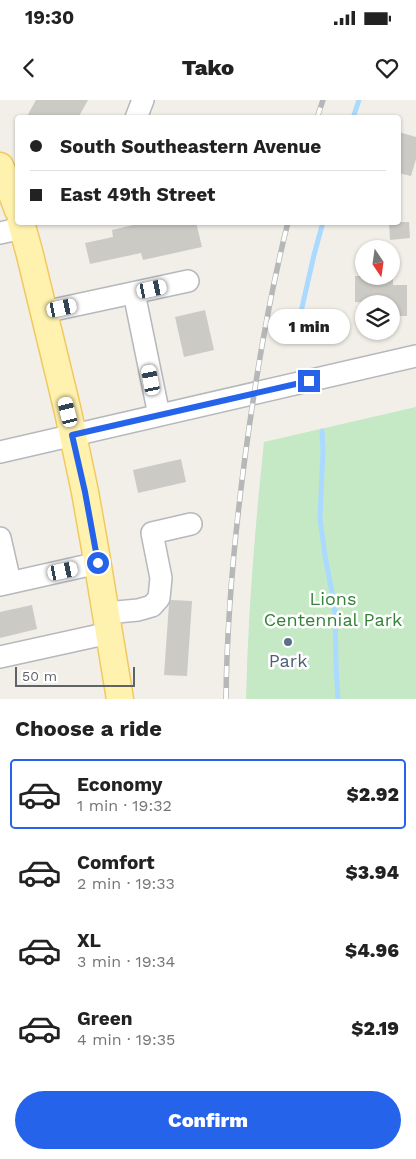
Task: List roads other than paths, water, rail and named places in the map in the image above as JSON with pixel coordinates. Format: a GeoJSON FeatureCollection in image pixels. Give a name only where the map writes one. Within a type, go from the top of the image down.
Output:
{"type":"FeatureCollection","features":[{"type":"Feature","properties":{"kind":"main road"},"geometry":{"type":"LineString","coordinates":[[0,166],[10,189],[15,223]]}},
{"type":"Feature","properties":{"kind":"main road"},"geometry":{"type":"LineString","coordinates":[[16,225],[30,255],[85,492],[120,699]]}},
{"type":"Feature","properties":{"kind":"street"},"geometry":{"type":"LineString","coordinates":[[137,115],[143,100]]}},
{"type":"Feature","properties":{"kind":"street"},"geometry":{"type":"LineString","coordinates":[[44,312],[188,282]]}},
{"type":"Feature","properties":{"kind":"street"},"geometry":{"type":"LineString","coordinates":[[134,293],[159,416]]}},
{"type":"Feature","properties":{"kind":"street"},"geometry":{"type":"LineString","coordinates":[[0,452],[416,356]]}},
{"type":"Feature","properties":{"kind":"street"},"geometry":{"type":"LineString","coordinates":[[0,657],[107,623],[152,606],[159,598],[161,578],[152,533],[191,524]]}},
{"type":"Feature","properties":{"kind":"street"},"geometry":{"type":"LineString","coordinates":[[0,538],[5,583],[98,563]]}},
{"type":"Feature","properties":{"kind":"waterway"},"geometry":{"type":"LineString","coordinates":[[354,115],[359,100]]}},
{"type":"Feature","properties":{"kind":"waterway"},"geometry":{"type":"LineString","coordinates":[[299,335],[300,316],[322,225]]}},
{"type":"Feature","properties":{"kind":"waterway"},"geometry":{"type":"LineString","coordinates":[[322,431],[320,518],[335,614],[338,699]]}},
{"type":"Feature","properties":{"kind":"railway"},"geometry":{"type":"LineString","coordinates":[[318,115],[323,100]]}},
{"type":"Feature","properties":{"kind":"railway"},"geometry":{"type":"LineString","coordinates":[[226,699],[231,587],[243,475],[264,334],[287,225]]}},
{"type":"Feature","properties":{"kind":"place","name":"Park"},"geometry":{"type":"Point","coordinates":[288,642]}},
{"type":"Feature","properties":{"kind":"park label","name":"Lions Centennial Park"},"geometry":{"type":"Point","coordinates":[333,609]}}]}
